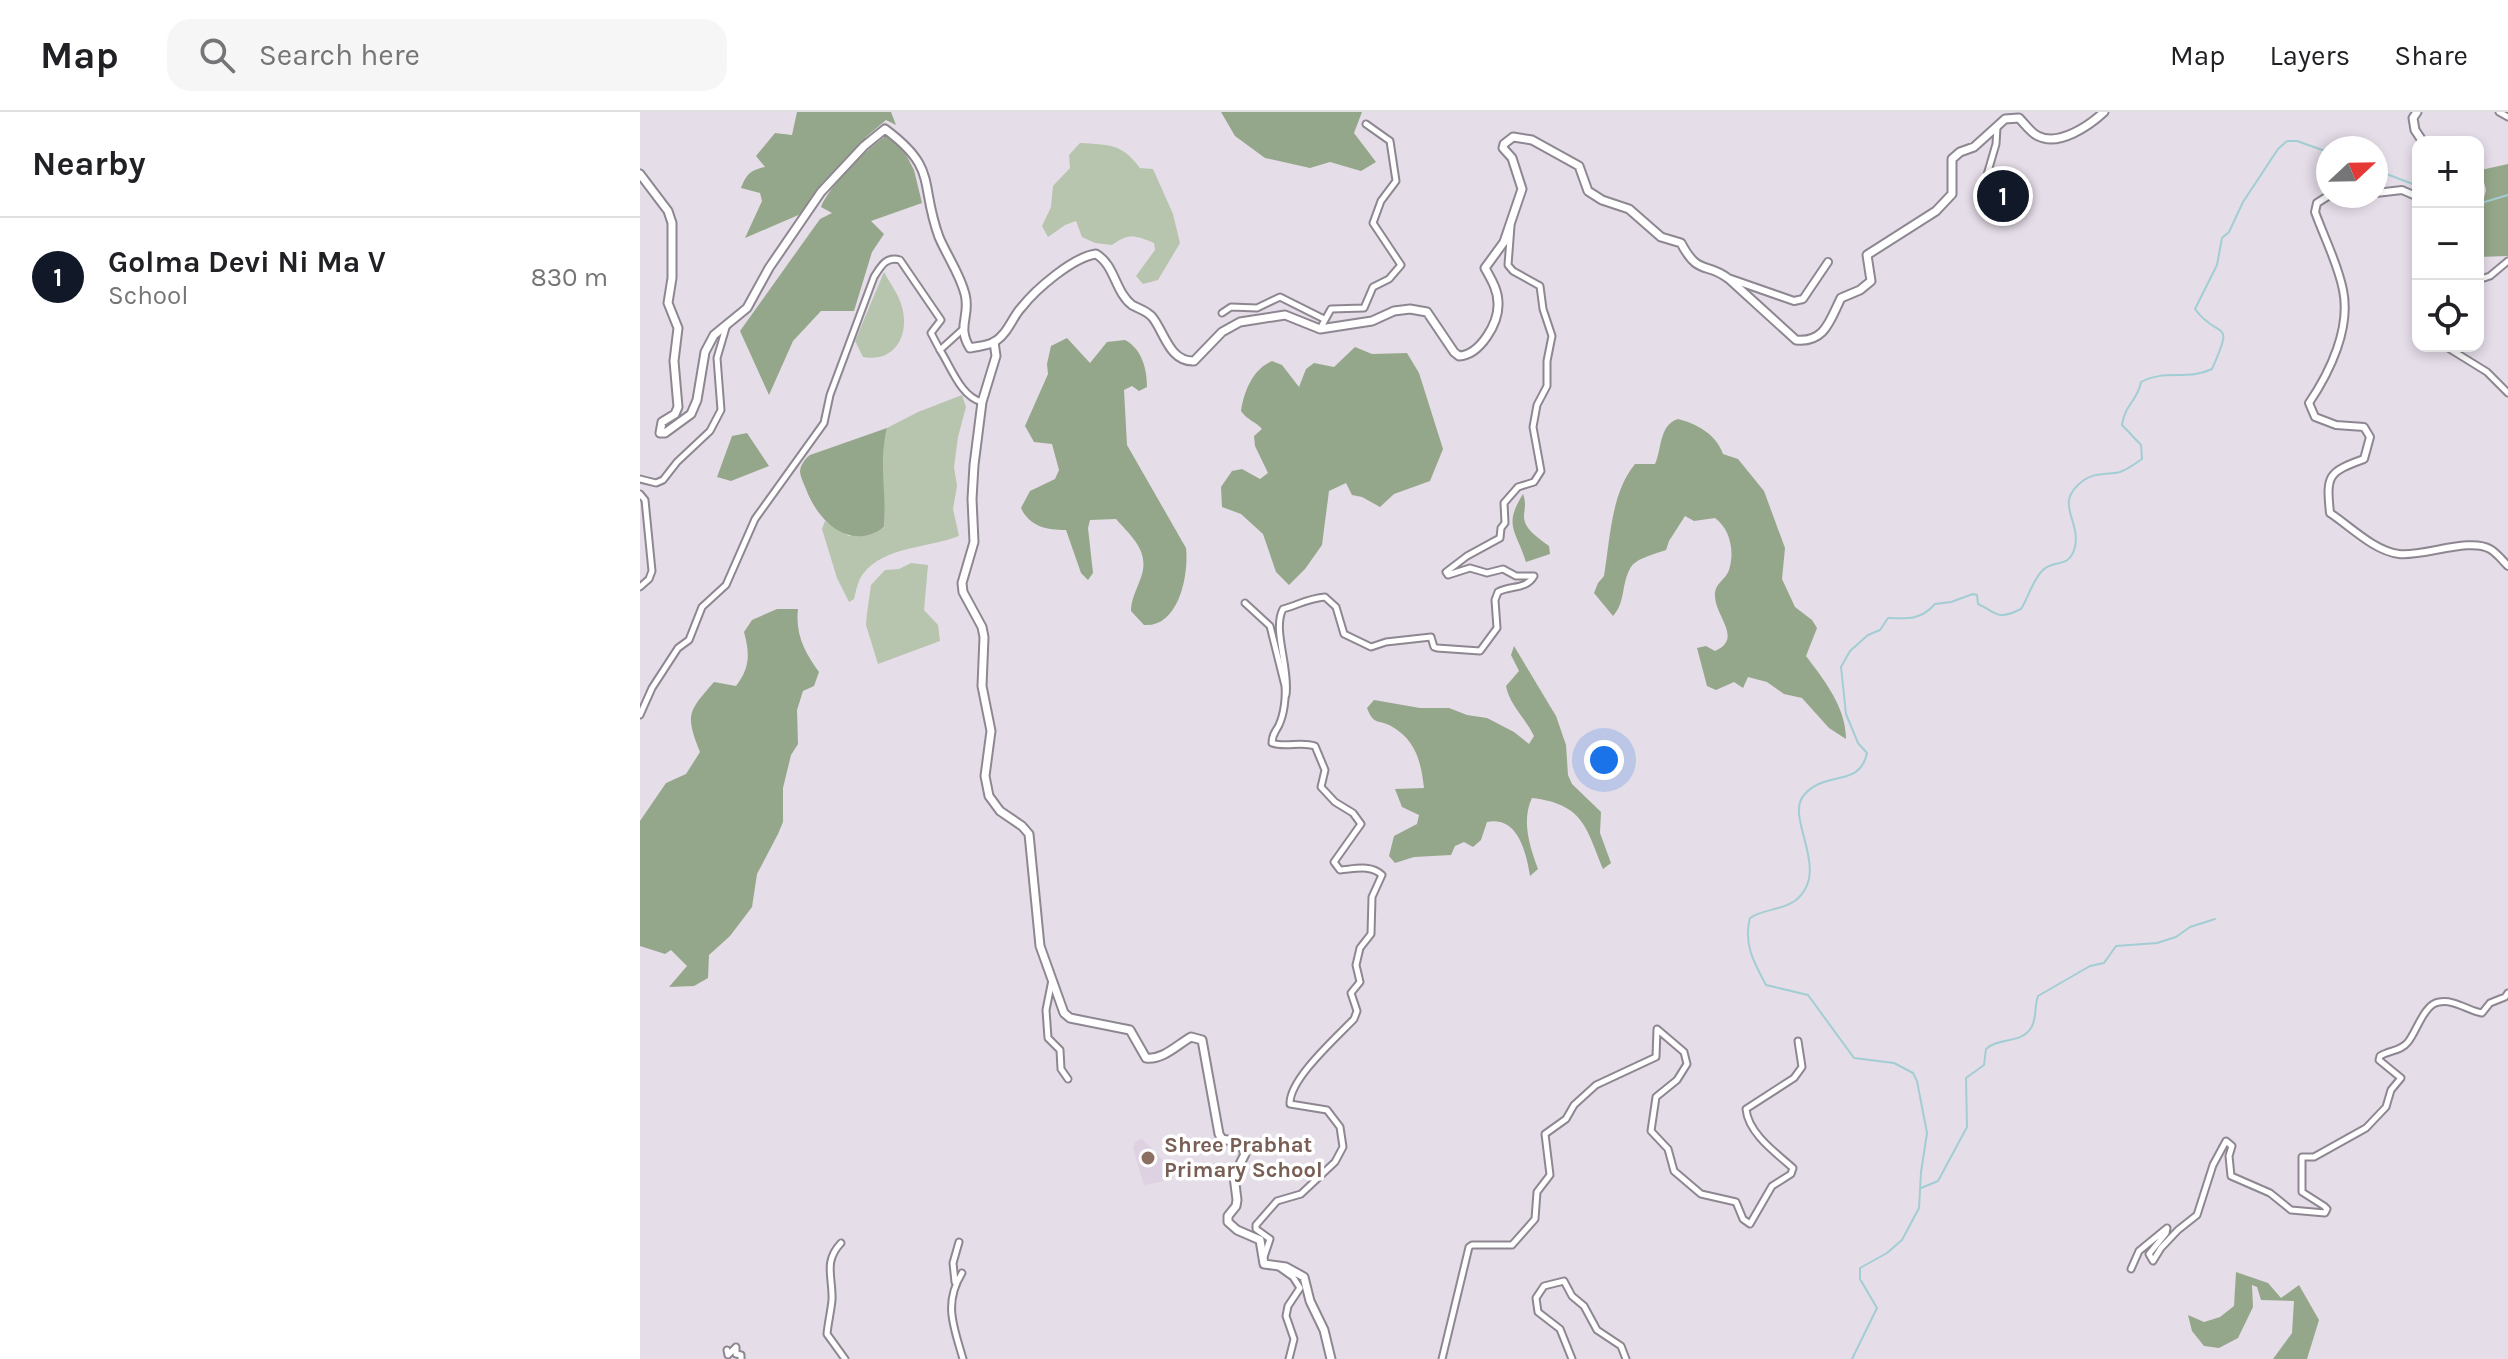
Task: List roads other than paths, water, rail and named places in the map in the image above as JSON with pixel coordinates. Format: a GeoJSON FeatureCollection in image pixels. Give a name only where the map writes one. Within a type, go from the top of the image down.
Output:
{"type":"FeatureCollection","features":[{"type":"Feature","properties":{"kind":"main road"},"geometry":{"type":"LineString","coordinates":[[640,174],[668,211],[672,223],[672,278],[668,303],[678,328],[674,361],[678,407],[675,414],[662,422],[660,433],[665,433],[691,414],[697,400],[705,352],[714,335],[747,308],[769,268],[821,192],[864,146],[885,129],[910,149],[923,167],[935,225],[966,295],[967,311],[962,330],[970,348],[994,342],[1003,336],[1020,309],[1038,291],[1081,258],[1096,254],[1105,259],[1132,304],[1153,317],[1167,344],[1184,361],[1194,361],[1222,332],[1240,322],[1285,315],[1320,329],[1372,321],[1394,311],[1410,309],[1427,312],[1454,352],[1467,356],[1482,343],[1499,305],[1495,286],[1485,268],[1504,242],[1522,189],[1512,158],[1503,148],[1513,137],[1532,140],[1579,166],[1588,191],[1602,200],[1629,209],[1661,237],[1681,243],[1689,259],[1704,269],[1721,272],[1796,340],[1815,339],[1824,333],[1841,298],[1860,290],[1871,281],[1867,255],[1936,211],[1952,194],[1952,159],[1960,152],[1974,147],[2005,119],[2019,118],[2044,139],[2059,138],[2090,125],[2104,112]]}},
{"type":"Feature","properties":{"kind":"main road"},"geometry":{"type":"LineString","coordinates":[[2417,112],[2413,118],[2419,136]]}},
{"type":"Feature","properties":{"kind":"main road"},"geometry":{"type":"LineString","coordinates":[[994,342],[996,356],[982,402],[972,499],[974,542],[962,583],[963,592],[982,627],[984,637],[982,686],[991,731],[985,776],[992,803],[1029,834],[1040,946],[1064,1013],[1070,1018],[1130,1030],[1146,1058],[1162,1055],[1191,1037],[1202,1040],[1219,1134],[1222,1139],[1241,1143],[1245,1154],[1234,1176],[1237,1200],[1228,1222],[1237,1230],[1260,1240],[1264,1264],[1286,1267],[1304,1277],[1310,1301],[1322,1322],[1331,1359]]}},
{"type":"Feature","properties":{"kind":"street"},"geometry":{"type":"LineString","coordinates":[[2499,112],[2508,117]]}},
{"type":"Feature","properties":{"kind":"street"},"geometry":{"type":"LineString","coordinates":[[1320,329],[1331,309],[1364,308],[1373,287],[1389,279],[1401,265],[1373,223],[1381,201],[1396,181],[1390,141],[1366,124]]}},
{"type":"Feature","properties":{"kind":"street"},"geometry":{"type":"LineString","coordinates":[[1982,192],[1996,144],[1997,125]]}},
{"type":"Feature","properties":{"kind":"street"},"geometry":{"type":"LineString","coordinates":[[2388,192],[2402,190],[2412,194]]}},
{"type":"Feature","properties":{"kind":"street"},"geometry":{"type":"LineString","coordinates":[[2316,208],[2343,288],[2345,307],[2335,356],[2309,403],[2315,417],[2336,425],[2364,427],[2370,437],[2364,459],[2339,468],[2330,475],[2327,486],[2330,513],[2379,547],[2398,554],[2428,553],[2458,546],[2488,548],[2508,566]]}},
{"type":"Feature","properties":{"kind":"street"},"geometry":{"type":"LineString","coordinates":[[1263,1261],[1270,1239],[1256,1229],[1256,1225],[1277,1201],[1301,1194],[1335,1162],[1343,1147],[1340,1127],[1327,1110],[1290,1104],[1290,1096],[1302,1076],[1354,1019],[1357,1011],[1351,993],[1360,982],[1356,965],[1360,948],[1371,934],[1372,897],[1382,875],[1377,870],[1363,867],[1340,870],[1334,862],[1361,824],[1353,813],[1335,802],[1321,787],[1325,770],[1315,746],[1307,743],[1281,746],[1272,743],[1288,677],[1278,619],[1283,609],[1298,606],[1309,598],[1325,597],[1336,607],[1344,634],[1371,647],[1386,642],[1431,637],[1437,648],[1480,651],[1497,628],[1495,600],[1498,592],[1520,587],[1534,576],[1516,576],[1503,569],[1487,573],[1470,568],[1456,574],[1448,575],[1446,572],[1500,538],[1505,523],[1504,503],[1518,487],[1534,482],[1541,471],[1533,427],[1537,405],[1547,386],[1547,361],[1552,336],[1543,309],[1540,286],[1508,265],[1511,221]]}},
{"type":"Feature","properties":{"kind":"street"},"geometry":{"type":"LineString","coordinates":[[640,715],[652,688],[678,648],[689,640],[702,607],[726,585],[755,519],[824,423],[830,395],[874,277],[885,261],[893,258],[900,260],[934,309],[941,320],[931,333],[965,392],[973,400],[982,402]]}},
{"type":"Feature","properties":{"kind":"street"},"geometry":{"type":"LineString","coordinates":[[2484,278],[2508,261]]}},
{"type":"Feature","properties":{"kind":"street"},"geometry":{"type":"LineString","coordinates":[[1729,279],[1794,301],[1803,299],[1828,262]]}},
{"type":"Feature","properties":{"kind":"street"},"geometry":{"type":"LineString","coordinates":[[1222,313],[1231,307],[1257,308],[1280,297],[1324,319]]}},
{"type":"Feature","properties":{"kind":"street"},"geometry":{"type":"LineString","coordinates":[[640,479],[656,483],[663,480],[710,431],[721,410],[717,358],[727,323]]}},
{"type":"Feature","properties":{"kind":"street"},"geometry":{"type":"LineString","coordinates":[[940,350],[962,330]]}},
{"type":"Feature","properties":{"kind":"street"},"geometry":{"type":"LineString","coordinates":[[2455,352],[2487,372],[2508,393]]}},
{"type":"Feature","properties":{"kind":"street"},"geometry":{"type":"LineString","coordinates":[[640,494],[645,500],[652,571],[640,587]]}},
{"type":"Feature","properties":{"kind":"street"},"geometry":{"type":"LineString","coordinates":[[1245,603],[1270,626],[1286,695]]}},
{"type":"Feature","properties":{"kind":"street"},"geometry":{"type":"LineString","coordinates":[[1052,979],[1046,1010],[1047,1032],[1048,1038],[1060,1050],[1061,1069],[1068,1079]]}},
{"type":"Feature","properties":{"kind":"street"},"geometry":{"type":"LineString","coordinates":[[2131,1269],[2137,1254],[2167,1228],[2149,1254],[2153,1261],[2178,1230],[2197,1215],[2213,1165],[2226,1141],[2232,1146],[2229,1156],[2231,1176],[2270,1193],[2291,1210],[2325,1213],[2327,1209],[2324,1206],[2302,1192],[2302,1157],[2314,1157],[2366,1128],[2386,1107],[2391,1090],[2401,1078],[2382,1065],[2380,1056],[2406,1045],[2428,1008],[2434,1004],[2459,1005],[2482,1013],[2490,1003],[2508,993]]}},
{"type":"Feature","properties":{"kind":"street"},"geometry":{"type":"LineString","coordinates":[[1442,1359],[1469,1247],[1512,1245],[1535,1219],[1537,1192],[1550,1175],[1545,1134],[1566,1119],[1574,1105],[1596,1085],[1656,1057],[1657,1029],[1684,1052],[1687,1064],[1677,1080],[1656,1097],[1651,1131],[1668,1149],[1674,1171],[1701,1194],[1736,1202],[1743,1219],[1750,1224],[1772,1186],[1791,1174],[1793,1168],[1767,1146],[1746,1117],[1746,1109],[1794,1078],[1802,1067],[1798,1041]]}},
{"type":"Feature","properties":{"kind":"street"},"geometry":{"type":"LineString","coordinates":[[955,1283],[953,1263],[959,1242]]}},
{"type":"Feature","properties":{"kind":"street"},"geometry":{"type":"LineString","coordinates":[[841,1243],[830,1257],[828,1272],[832,1297],[827,1334],[845,1359]]}},
{"type":"Feature","properties":{"kind":"street"},"geometry":{"type":"LineString","coordinates":[[1278,1266],[1293,1277],[1300,1288],[1288,1306],[1286,1316],[1294,1339],[1289,1359]]}},
{"type":"Feature","properties":{"kind":"street"},"geometry":{"type":"LineString","coordinates":[[962,1273],[950,1294],[951,1312],[963,1359]]}},
{"type":"Feature","properties":{"kind":"street"},"geometry":{"type":"LineString","coordinates":[[1572,1359],[1560,1329],[1538,1312],[1536,1298],[1544,1286],[1564,1281],[1572,1296],[1584,1306],[1597,1330],[1621,1346],[1626,1359]]}},
{"type":"Feature","properties":{"kind":"street"},"geometry":{"type":"LineString","coordinates":[[734,1349],[736,1347],[736,1354],[741,1355],[741,1359]]}},
{"type":"Feature","properties":{"kind":"street"},"geometry":{"type":"LineString","coordinates":[[727,1350],[728,1355],[734,1349]]}},
{"type":"Feature","properties":{"kind":"street"},"geometry":{"type":"LineString","coordinates":[[731,1359],[734,1349]]}},
{"type":"Feature","properties":{"kind":"waterway"},"geometry":{"type":"LineString","coordinates":[[1852,1359],[1877,1308],[1860,1279],[1860,1268],[1887,1253],[1902,1240],[1919,1208],[1927,1133],[1917,1081],[1913,1073],[1894,1063],[1854,1058],[1808,995],[1766,985],[1754,961],[1748,936],[1750,918],[1791,904],[1806,888],[1810,874],[1809,860],[1799,817],[1799,805],[1804,795],[1812,787],[1857,771],[1867,753],[1858,743],[1846,714],[1841,667],[1850,651],[1868,635],[1880,630],[1888,618],[1914,617],[1935,604],[1973,594],[1977,595],[1978,604],[1998,614],[2007,615],[2021,609],[2042,571],[2069,559],[2076,537],[2069,504],[2075,488],[2088,477],[2120,472],[2142,459],[2141,445],[2122,425],[2141,382],[2158,376],[2194,374],[2212,369],[2223,335],[2195,309],[2217,265],[2222,238],[2229,232],[2243,202],[2278,149],[2287,141],[2316,148]]}},
{"type":"Feature","properties":{"kind":"waterway"},"geometry":{"type":"LineString","coordinates":[[2388,175],[2412,184]]}},
{"type":"Feature","properties":{"kind":"waterway"},"geometry":{"type":"LineString","coordinates":[[2484,202],[2508,195]]}},
{"type":"Feature","properties":{"kind":"waterway"},"geometry":{"type":"LineString","coordinates":[[1921,1188],[1938,1181],[1967,1127],[1966,1078],[1984,1065],[1986,1049],[1991,1045],[2027,1033],[2034,1021],[2038,996],[2090,966],[2104,963],[2116,946],[2157,943],[2215,919]]}},
{"type":"Feature","properties":{"kind":"place","name":"Golma Devi Ni Ma V"},"geometry":{"type":"Point","coordinates":[2003,196]}},
{"type":"Feature","properties":{"kind":"place","name":"Shree Prabhat Primary School"},"geometry":{"type":"Point","coordinates":[1148,1158]}}]}
